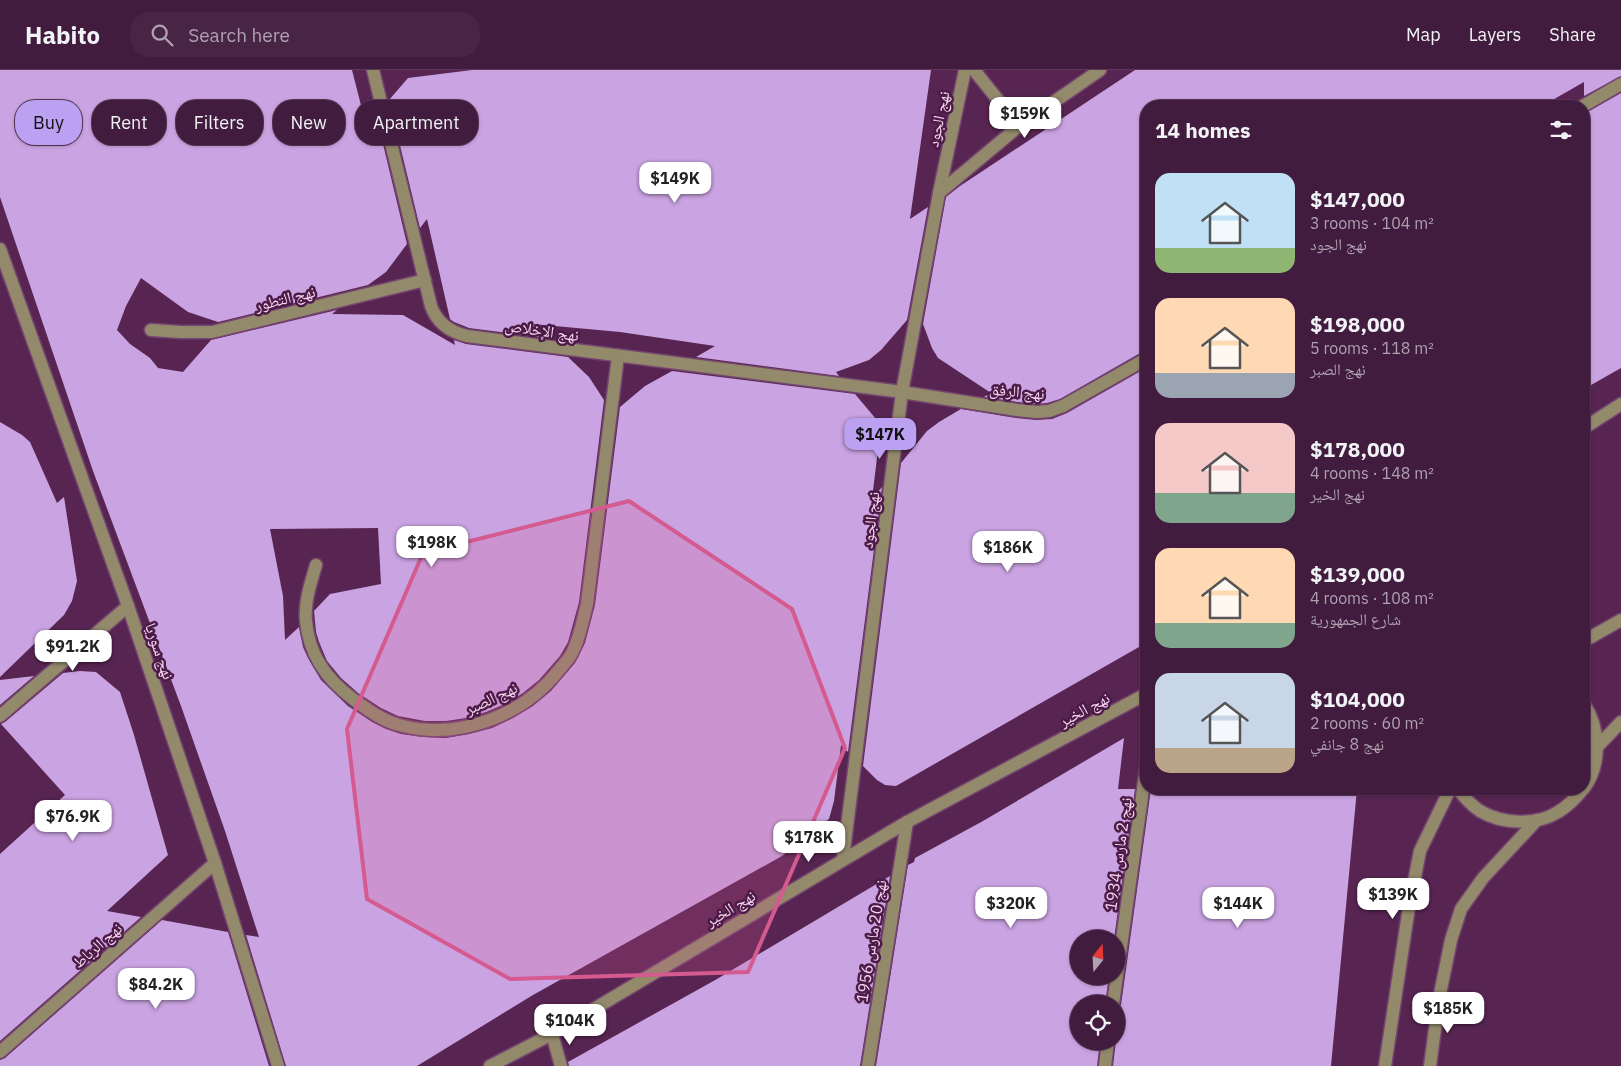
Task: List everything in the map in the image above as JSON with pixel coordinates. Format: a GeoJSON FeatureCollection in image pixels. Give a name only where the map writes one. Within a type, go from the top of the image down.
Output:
{"type":"FeatureCollection","features":[{"type":"Feature","properties":{"kind":"street","name":"نهج الإخلاص"},"geometry":{"type":"LineString","coordinates":[[373,70],[431,306],[442,324],[457,334],[902,392]]}},
{"type":"Feature","properties":{"kind":"street","name":"نهج الجود"},"geometry":{"type":"LineString","coordinates":[[843,858],[902,392],[939,192],[965,70]]}},
{"type":"Feature","properties":{"kind":"street"},"geometry":{"type":"LineString","coordinates":[[974,70],[1019,126]]}},
{"type":"Feature","properties":{"kind":"street"},"geometry":{"type":"LineString","coordinates":[[939,192],[1019,126],[1100,70]]}},
{"type":"Feature","properties":{"kind":"street"},"geometry":{"type":"LineString","coordinates":[[1590,102],[1621,84]]}},
{"type":"Feature","properties":{"kind":"street","name":"نهج سوريا"},"geometry":{"type":"LineString","coordinates":[[0,249],[128,606],[215,863],[278,1066]]}},
{"type":"Feature","properties":{"kind":"street","name":"نهج التطور"},"geometry":{"type":"LineString","coordinates":[[151,330],[212,332],[425,280]]}},
{"type":"Feature","properties":{"kind":"street","name":"نهج الصبر"},"geometry":{"type":"LineString","coordinates":[[316,565],[306,603],[306,620],[308,637],[316,657],[325,674],[344,692],[382,719],[402,726],[423,729],[442,730],[468,727],[510,711],[532,696],[549,682],[573,651],[582,624],[587,604],[618,356]]}},
{"type":"Feature","properties":{"kind":"street","name":"نهج الرفق"},"geometry":{"type":"LineString","coordinates":[[902,392],[1037,412],[1063,406],[1140,362]]}},
{"type":"Feature","properties":{"kind":"street"},"geometry":{"type":"LineString","coordinates":[[1590,424],[1621,404]]}},
{"type":"Feature","properties":{"kind":"street"},"geometry":{"type":"LineString","coordinates":[[0,716],[128,606]]}},
{"type":"Feature","properties":{"kind":"street"},"geometry":{"type":"LineString","coordinates":[[1590,638],[1621,620]]}},
{"type":"Feature","properties":{"kind":"street","name":"نهج الخير"},"geometry":{"type":"LineString","coordinates":[[490,1066],[552,1034],[843,858],[1140,697]]}},
{"type":"Feature","properties":{"kind":"street"},"geometry":{"type":"LineString","coordinates":[[1590,714],[1596,729],[1597,747],[1594,767],[1590,776]]}},
{"type":"Feature","properties":{"kind":"street"},"geometry":{"type":"LineString","coordinates":[[1597,747],[1621,722]]}},
{"type":"Feature","properties":{"kind":"street","name":"نهج 2 مارس 1934"},"geometry":{"type":"LineString","coordinates":[[1114,995],[1142,795]]}},
{"type":"Feature","properties":{"kind":"street"},"geometry":{"type":"LineString","coordinates":[[1385,1066],[1408,907],[1420,851],[1447,795]]}},
{"type":"Feature","properties":{"kind":"street"},"geometry":{"type":"LineString","coordinates":[[1463,795],[1480,811],[1498,819],[1517,822],[1537,820],[1556,814],[1573,802],[1579,795]]}},
{"type":"Feature","properties":{"kind":"street"},"geometry":{"type":"LineString","coordinates":[[1430,1066],[1439,999],[1451,940],[1461,909],[1483,878],[1537,820]]}},
{"type":"Feature","properties":{"kind":"street","name":"نهج 20 مارس 1956"},"geometry":{"type":"LineString","coordinates":[[868,1066],[907,822]]}},
{"type":"Feature","properties":{"kind":"street","name":"نهج الرباط"},"geometry":{"type":"LineString","coordinates":[[0,1052],[215,863]]}},
{"type":"Feature","properties":{"kind":"street"},"geometry":{"type":"LineString","coordinates":[[552,1034],[561,1066]]}},
{"type":"Feature","properties":{"kind":"street"},"geometry":{"type":"LineString","coordinates":[[1104,1066],[1107,1050]]}},
{"type":"Feature","properties":{"kind":"highlighted area"},"geometry":{"type":"Polygon","coordinates":[[[629,501],[792,609],[845,748],[748,972],[510,979],[367,899],[347,729],[423,553],[629,501]]]}},
{"type":"Feature","properties":{"kind":"building"},"geometry":{"type":"Polygon","coordinates":[[[0,70],[352,70],[360,100],[355,100],[355,145],[383,145],[407,244],[386,272],[368,285],[218,322],[188,312],[141,278],[126,306],[117,330],[130,344],[150,358],[158,368],[183,372],[211,340],[337,310],[332,314],[403,315],[455,345],[454,340],[466,344],[568,357],[589,377],[604,400],[579,602],[568,642],[560,656],[539,680],[505,704],[466,718],[446,721],[425,721],[398,716],[381,708],[358,693],[341,678],[327,661],[316,632],[314,611],[330,594],[381,584],[378,528],[270,529],[283,596],[285,640],[299,627],[303,647],[321,680],[348,706],[372,722],[401,734],[446,738],[492,728],[533,706],[551,691],[575,663],[585,643],[595,605],[620,407],[645,386],[672,371],[855,394],[881,425],[872,499],[882,487],[848,752],[841,745],[834,801],[829,819],[782,856],[533,995],[417,1066],[286,1066],[246,935],[259,937],[225,831],[181,706],[93,471],[0,197],[0,70]]]}},
{"type":"Feature","properties":{"kind":"building"},"geometry":{"type":"Polygon","coordinates":[[[472,70],[931,70],[910,219],[928,207],[907,320],[881,350],[869,360],[836,372],[839,376],[696,357],[715,346],[620,332],[533,324],[549,338],[469,328],[454,322],[450,319],[427,219],[420,228],[400,145],[478,145],[478,100],[389,100],[408,78],[472,70]]]}},
{"type":"Feature","properties":{"kind":"building"},"geometry":{"type":"Polygon","coordinates":[[[1135,70],[1621,70],[1621,76],[1584,96],[1584,82],[1552,100],[1140,100],[1140,353],[1060,399],[1047,403],[1037,404],[984,397],[991,393],[938,358],[932,348],[923,324],[946,197],[1135,70]]]}},
{"type":"Feature","properties":{"kind":"building"},"geometry":{"type":"Polygon","coordinates":[[[1621,93],[1621,368],[1590,386],[1590,111],[1621,93]]]}},
{"type":"Feature","properties":{"kind":"building"},"geometry":{"type":"Polygon","coordinates":[[[1140,371],[1140,646],[896,786],[885,785],[863,766],[901,463],[927,431],[961,409],[1036,420],[1052,419],[1067,413],[1140,371]]]}},
{"type":"Feature","properties":{"kind":"building"},"geometry":{"type":"Polygon","coordinates":[[[0,422],[30,442],[57,503],[64,497],[77,581],[72,601],[64,615],[0,677],[0,422]]]}},
{"type":"Feature","properties":{"kind":"building"},"geometry":{"type":"Polygon","coordinates":[[[96,672],[120,692],[168,855],[107,911],[141,917],[0,1041],[0,854],[65,795],[1,724],[63,673],[96,672]]]}},
{"type":"Feature","properties":{"kind":"building"},"geometry":{"type":"Polygon","coordinates":[[[34,676],[0,705],[0,680],[34,676]]]}},
{"type":"Feature","properties":{"kind":"building"},"geometry":{"type":"Polygon","coordinates":[[[1124,738],[1118,789],[1135,789],[1115,930],[1070,930],[1070,985],[1108,985],[1106,995],[1070,995],[1070,1050],[1099,1050],[1097,1066],[876,1066],[908,865],[914,862],[915,858],[983,821],[1124,738]]]}},
{"type":"Feature","properties":{"kind":"building"},"geometry":{"type":"Polygon","coordinates":[[[1150,795],[1356,795],[1331,1066],[1113,1066],[1115,1050],[1125,1050],[1125,995],[1122,995],[1150,795]]]}},
{"type":"Feature","properties":{"kind":"building"},"geometry":{"type":"Polygon","coordinates":[[[890,876],[860,1066],[569,1066],[568,1062],[717,979],[890,876]]]}},
{"type":"Feature","properties":{"kind":"building"},"geometry":{"type":"Polygon","coordinates":[[[162,920],[228,932],[269,1066],[0,1066],[0,1060],[5,1058],[162,920]]]}}]}
